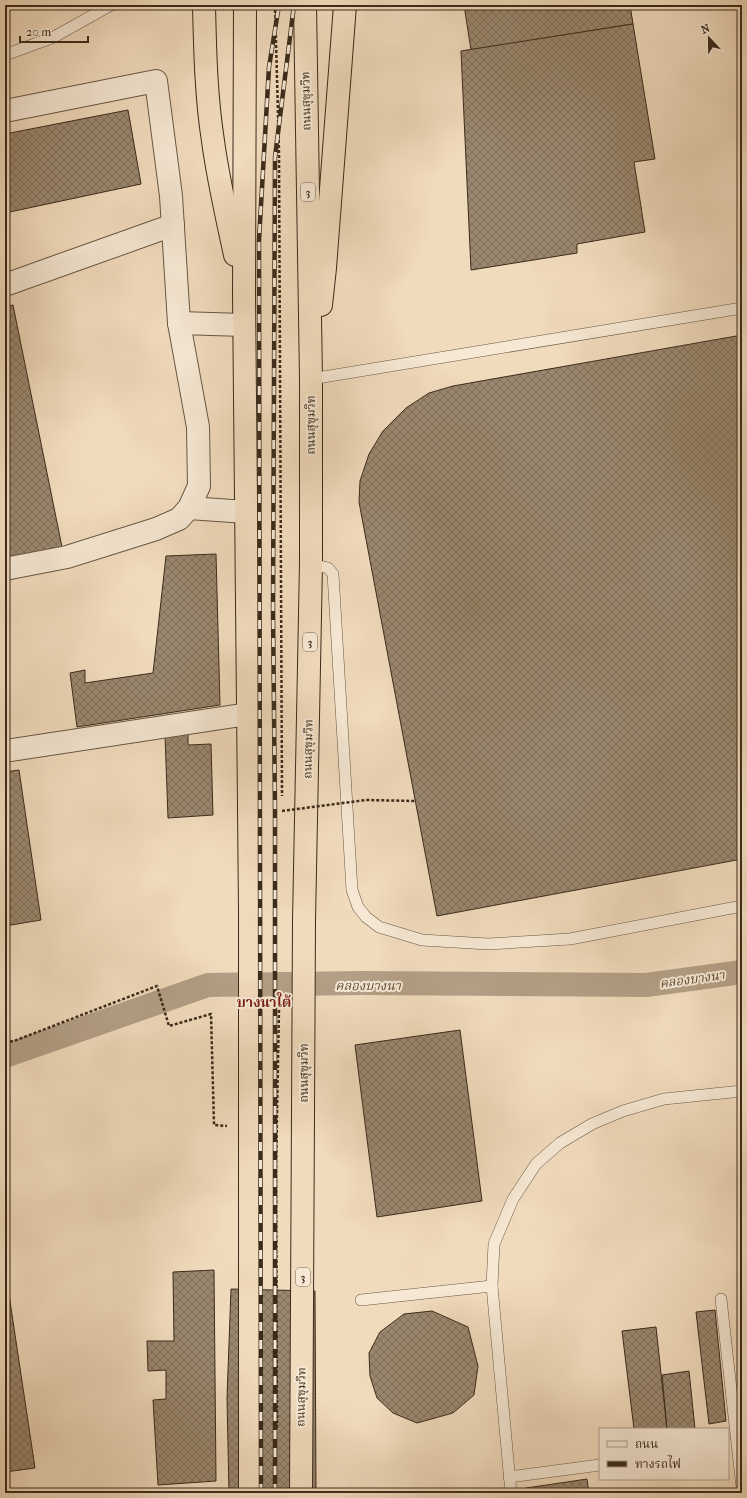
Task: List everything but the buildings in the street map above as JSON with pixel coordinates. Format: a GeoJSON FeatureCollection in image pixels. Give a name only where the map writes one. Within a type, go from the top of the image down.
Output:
{"type":"FeatureCollection","features":[{"type":"Feature","properties":{"kind":"highway"},"geometry":{"type":"LineString","coordinates":[[204,5],[206,61],[212,140],[244,295]]}},
{"type":"Feature","properties":{"kind":"highway"},"geometry":{"type":"LineString","coordinates":[[245,5],[244,325],[250,911],[248,1062],[250,1493]]}},
{"type":"Feature","properties":{"kind":"highway","name":"ถนนสุขุมวิท"},"geometry":{"type":"LineString","coordinates":[[301,1493],[305,906],[311,564],[311,379],[305,5]]}},
{"type":"Feature","properties":{"kind":"highway"},"geometry":{"type":"LineString","coordinates":[[311,379],[326,268],[335,125],[345,5]]}},
{"type":"Feature","properties":{"kind":"street"},"geometry":{"type":"LineString","coordinates":[[5,111],[156,81],[173,225],[179,323],[198,427],[200,486],[189,508],[179,519],[156,529],[67,557],[5,568]]}},
{"type":"Feature","properties":{"kind":"street"},"geometry":{"type":"LineString","coordinates":[[5,285],[173,225]]}},
{"type":"Feature","properties":{"kind":"street"},"geometry":{"type":"LineString","coordinates":[[179,323],[244,325]]}},
{"type":"Feature","properties":{"kind":"street"},"geometry":{"type":"LineString","coordinates":[[189,508],[246,512]]}},
{"type":"Feature","properties":{"kind":"street"},"geometry":{"type":"LineString","coordinates":[[5,751],[248,714]]}},
{"type":"Feature","properties":{"kind":"lane"},"geometry":{"type":"LineString","coordinates":[[5,55],[54,36],[111,5]]}},
{"type":"Feature","properties":{"kind":"lane"},"geometry":{"type":"LineString","coordinates":[[311,379],[742,308]]}},
{"type":"Feature","properties":{"kind":"lane"},"geometry":{"type":"LineString","coordinates":[[311,564],[328,568],[333,574],[352,890],[358,907],[366,917],[379,927],[403,936],[422,940],[488,944],[570,939],[742,906]]}},
{"type":"Feature","properties":{"kind":"lane"},"geometry":{"type":"LineString","coordinates":[[511,1493],[492,1286],[494,1244],[513,1199],[536,1164],[560,1143],[592,1124],[623,1111],[664,1099],[742,1091]]}},
{"type":"Feature","properties":{"kind":"lane"},"geometry":{"type":"LineString","coordinates":[[361,1300],[492,1286]]}},
{"type":"Feature","properties":{"kind":"lane"},"geometry":{"type":"LineString","coordinates":[[721,1299],[739,1434],[733,1449],[742,1488]]}},
{"type":"Feature","properties":{"kind":"lane"},"geometry":{"type":"LineString","coordinates":[[509,1477],[599,1465]]}},
{"type":"Feature","properties":{"kind":"path"},"geometry":{"type":"LineString","coordinates":[[275,5],[278,151],[282,819]]}},
{"type":"Feature","properties":{"kind":"path"},"geometry":{"type":"LineString","coordinates":[[282,811],[366,800],[415,801]]}},
{"type":"Feature","properties":{"kind":"path"},"geometry":{"type":"LineString","coordinates":[[5,1042],[14,1041],[157,986],[169,1026],[211,1014],[214,1125],[231,1126]]}},
{"type":"Feature","properties":{"kind":"path"},"geometry":{"type":"LineString","coordinates":[[277,1433],[276,1168],[279,1002]]}},
{"type":"Feature","properties":{"kind":"waterway","name":"คลองบางนา"},"geometry":{"type":"LineString","coordinates":[[5,1056],[208,985],[361,983],[646,985],[742,972]]}},
{"type":"Feature","properties":{"kind":"railway"},"geometry":{"type":"LineString","coordinates":[[261,1493],[259,240],[269,67],[279,5]]}},
{"type":"Feature","properties":{"kind":"railway"},"geometry":{"type":"LineString","coordinates":[[275,1493],[275,812],[273,609],[275,157],[294,5]]}},
{"type":"Feature","properties":{"kind":"district","name":"บางนาใต้"},"geometry":{"type":"Point","coordinates":[264,1002]}}]}
